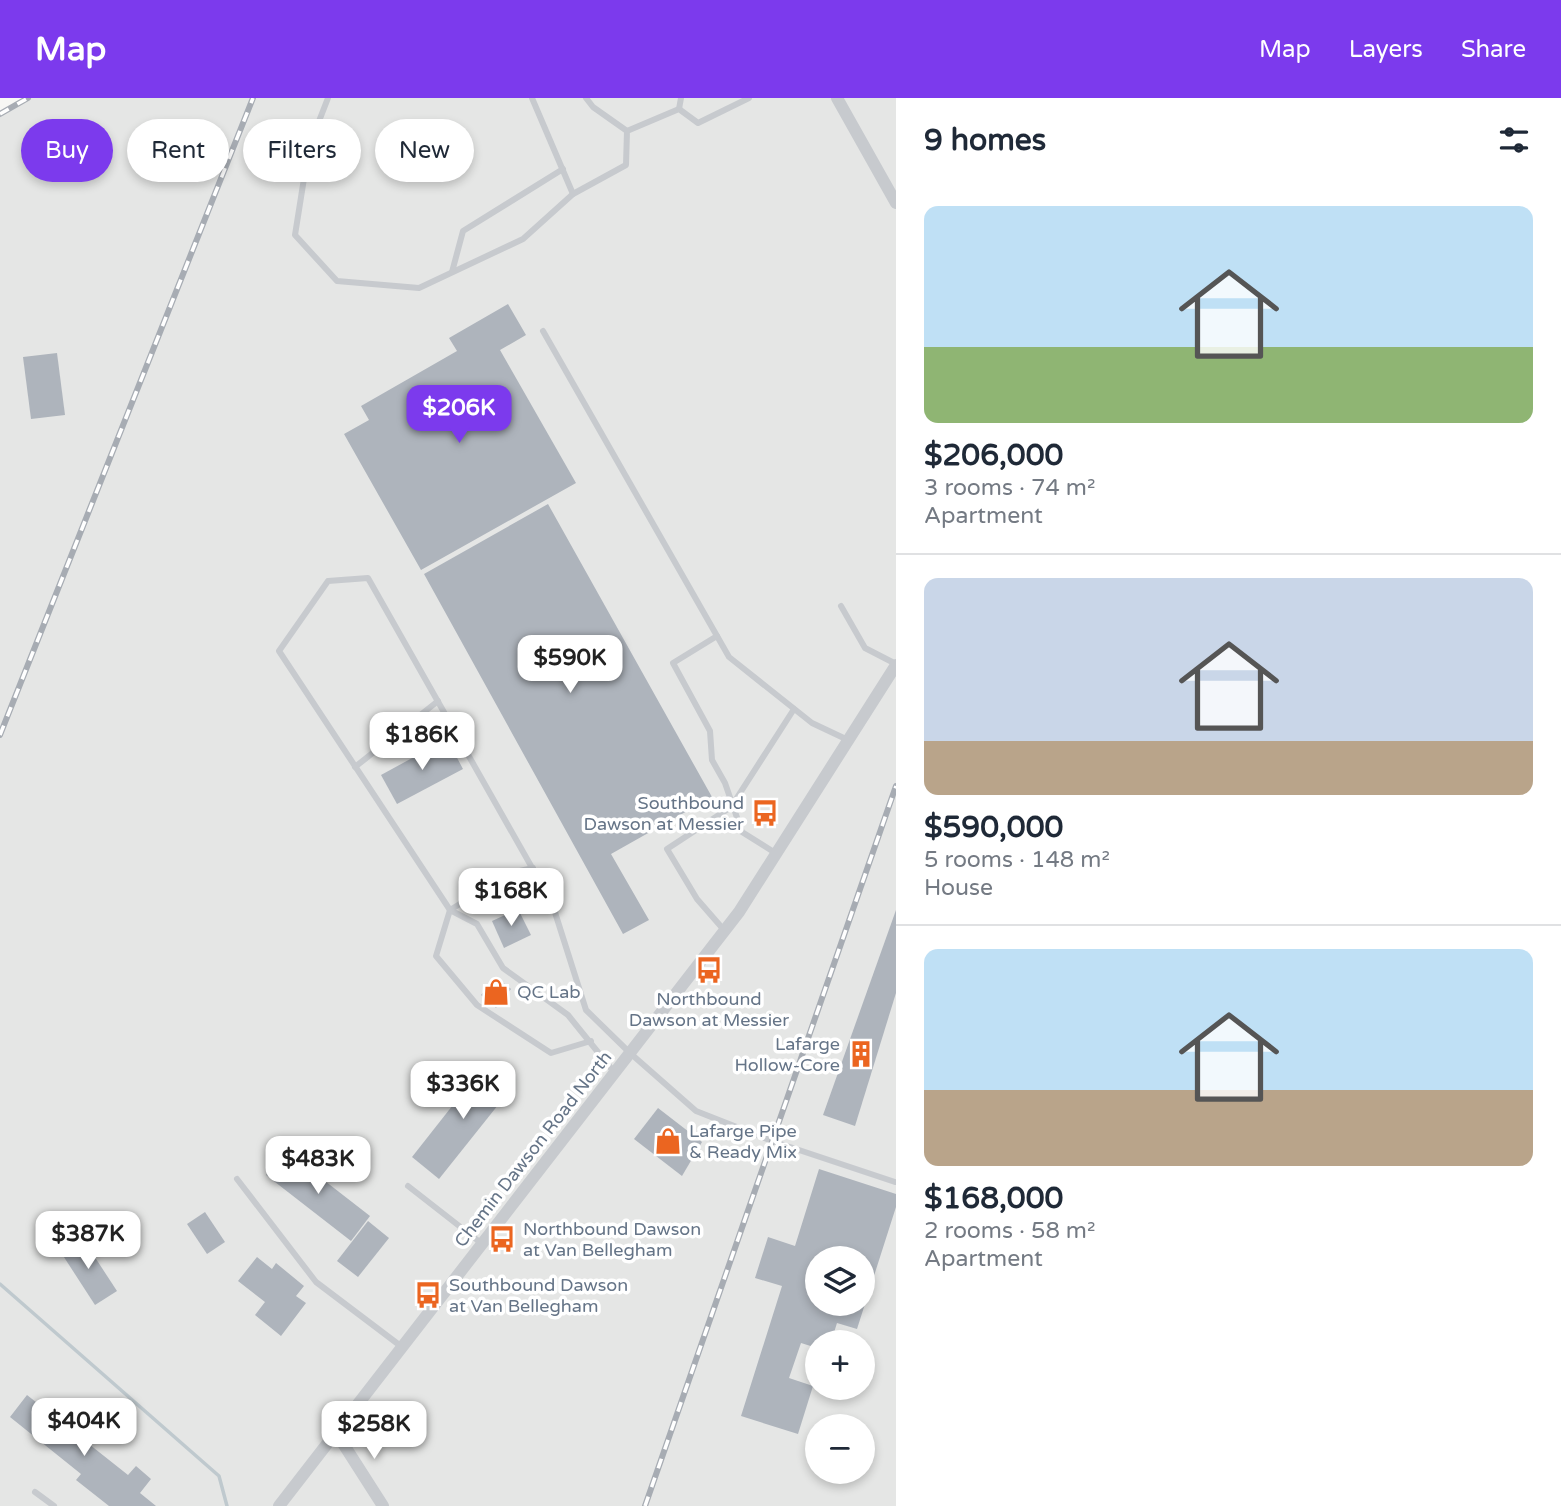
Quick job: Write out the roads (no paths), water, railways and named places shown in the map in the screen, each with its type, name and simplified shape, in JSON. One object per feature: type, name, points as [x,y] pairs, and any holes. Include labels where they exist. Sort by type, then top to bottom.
[{"type":"street","points":[[836,98],[896,203]]},
{"type":"street","name":"Chemin Dawson Road North","points":[[279,1506],[725,931],[777,854],[896,664]]},
{"type":"street","points":[[337,1434],[383,1506]]},
{"type":"lane","points":[[328,98],[310,147],[295,235],[337,281],[418,288],[523,239],[573,194],[626,165],[627,131]]},
{"type":"lane","points":[[532,98],[573,194]]},
{"type":"lane","points":[[586,98],[593,107],[627,131]]},
{"type":"lane","points":[[679,109],[681,98]]},
{"type":"lane","points":[[679,109],[698,123],[749,98]]},
{"type":"lane","points":[[627,131],[679,109]]},
{"type":"lane","points":[[452,272],[463,231],[563,169]]},
{"type":"lane","points":[[543,331],[729,657],[812,723],[848,740]]},
{"type":"lane","points":[[614,1072],[568,1015],[503,968],[477,924],[450,910],[279,651],[328,580],[368,578],[552,903],[586,1010],[696,1111],[772,1141],[895,1182]]},
{"type":"lane","points":[[841,606],[866,648],[896,664]]},
{"type":"lane","points":[[717,635],[673,663],[710,731],[712,760],[725,783],[731,807],[742,832],[777,854]]},
{"type":"lane","points":[[355,767],[439,701]]},
{"type":"lane","points":[[725,931],[697,899],[667,849],[731,807],[794,709]]},
{"type":"lane","points":[[533,868],[511,873],[450,910],[436,956],[477,1005],[551,1053],[591,1041]]},
{"type":"lane","points":[[237,1179],[316,1282],[402,1348]]},
{"type":"lane","points":[[408,1186],[481,1243]]},
{"type":"lane","points":[[35,1492],[54,1506]]},
{"type":"waterway","points":[[0,1284],[219,1476],[227,1506]]},
{"type":"railway","points":[[0,114],[28,98]]},
{"type":"railway","points":[[0,735],[253,98]]},
{"type":"railway","points":[[645,1506],[896,786]]},
{"type":"place","name":"Southbound Dawson at Messier","points":[[765,813]]},
{"type":"place","name":"Northbound Dawson at Messier","points":[[709,970]]},
{"type":"place","name":"QC Lab","points":[[496,992]]},
{"type":"place","name":"Lafarge Hollow-Core","points":[[861,1054]]},
{"type":"place","name":"Lafarge Pipe & Ready Mix","points":[[668,1141]]},
{"type":"place","name":"Northbound Dawson at Van Bellegham","points":[[502,1239]]},
{"type":"place","name":"Southbound Dawson at Van Bellegham","points":[[428,1295]]}]
